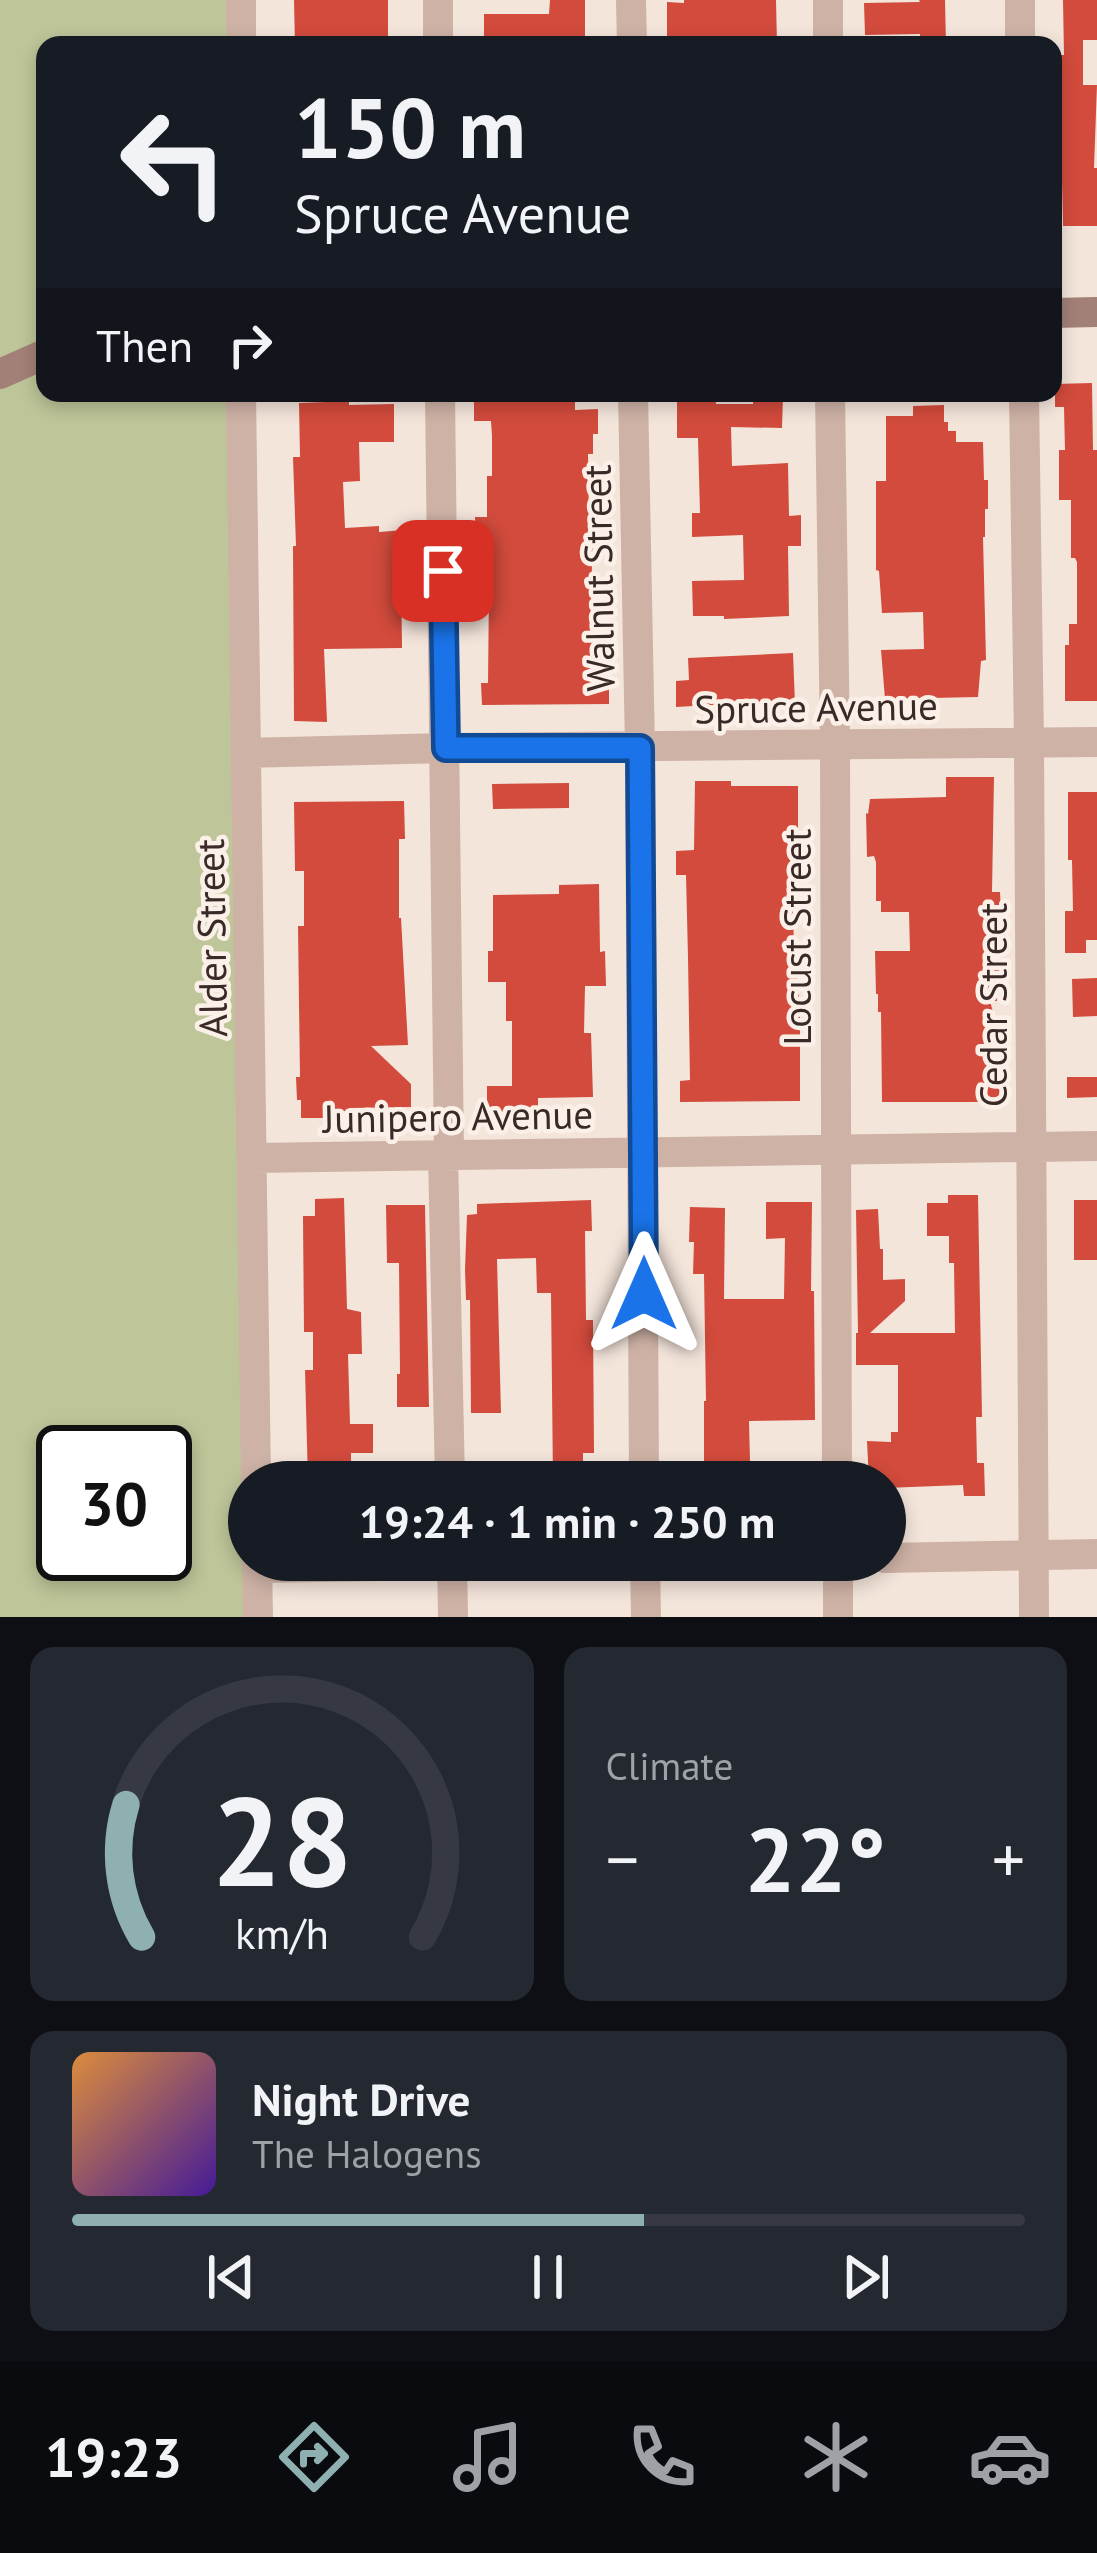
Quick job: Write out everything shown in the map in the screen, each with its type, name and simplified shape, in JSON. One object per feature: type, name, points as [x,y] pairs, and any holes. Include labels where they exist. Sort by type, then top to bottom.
[{"type":"main road","points":[[1062,313],[1097,313]]},
{"type":"main road","points":[[0,374],[36,358]]},
{"type":"street","points":[[241,36],[242,0]]},
{"type":"street","points":[[438,0],[438,36]]},
{"type":"street","points":[[631,0],[632,36]]},
{"type":"street","points":[[828,0],[828,36]]},
{"type":"street","points":[[1020,0],[1020,36]]},
{"type":"street","name":"Alder Street","points":[[241,402],[256,1461]]},
{"type":"street","points":[[440,402],[450,1461]]},
{"type":"street","name":"Walnut Street","points":[[633,402],[644,1461]]},
{"type":"street","name":"Locust Street","points":[[830,402],[837,1461]]},
{"type":"street","name":"Cedar Street","points":[[1024,402],[1034,1617]]},
{"type":"street","name":"Spruce Avenue","points":[[247,753],[1097,742]]},
{"type":"street","name":"Junipero Avenue","points":[[253,1158],[1097,1146]]},
{"type":"street","points":[[906,1558],[1097,1555]]},
{"type":"street","points":[[257,1581],[258,1617]]},
{"type":"street","points":[[452,1581],[452,1617]]},
{"type":"street","points":[[645,1581],[646,1617]]},
{"type":"street","points":[[838,1581],[838,1617]]},
{"type":"green space","points":[[0,0],[241,0],[241,36],[36,36],[36,402],[241,402],[248,1461],[228,1461],[228,1581],[252,1581],[258,1617],[0,1617]]},
{"type":"building","points":[[294,0],[388,0],[388,36],[295,36]]},
{"type":"building","points":[[550,0],[585,0],[585,36],[484,36],[484,14],[549,14]]},
{"type":"building","points":[[776,0],[777,36],[667,36],[667,2]]},
{"type":"building","points":[[945,0],[946,36],[865,35],[864,3]]},
{"type":"building","points":[[1063,0],[1097,0],[1097,40],[1083,40],[1083,85],[1097,85],[1097,226],[1063,226]]},
{"type":"building","points":[[1092,383],[1093,450],[1097,450],[1097,701],[1065,701],[1065,645],[1069,645],[1069,624],[1077,624],[1077,562],[1071,558],[1071,500],[1059,500],[1064,407],[1055,407],[1055,402],[1062,402],[1062,384]]},
{"type":"building","points":[[474,402],[575,402],[575,410],[598,409],[598,434],[593,434],[593,454],[588,454],[589,527],[593,528],[590,637],[597,637],[597,660],[609,660],[609,704],[482,705],[481,683],[488,683],[492,540],[476,541],[475,517],[487,517],[492,436],[491,421],[474,421]]},
{"type":"building","points":[[677,402],[783,402],[782,428],[731,427],[732,466],[788,463],[789,516],[801,515],[801,546],[788,546],[789,616],[693,616],[692,581],[744,580],[743,535],[692,537],[692,513],[700,513],[698,438],[677,438]]},
{"type":"building","points":[[299,403],[394,404],[394,442],[359,442],[360,481],[343,482],[345,528],[404,530],[402,648],[324,649],[327,722],[294,721],[293,457],[300,457]]},
{"type":"building","points":[[944,405],[944,422],[948,422],[948,431],[956,431],[956,442],[983,442],[984,480],[988,480],[983,537],[986,660],[981,661],[978,697],[885,699],[881,650],[924,649],[923,612],[882,613],[876,570],[876,481],[886,481],[886,416],[913,416],[913,406]]},
{"type":"building","points":[[793,653],[795,704],[676,707],[676,681],[689,680],[688,658]]},
{"type":"building","points":[[946,777],[994,777],[992,892],[1000,892],[1001,913],[992,913],[994,961],[1001,961],[1002,987],[997,987],[997,1001],[990,1001],[999,1034],[993,1061],[1001,1086],[997,1102],[882,1102],[875,951],[910,951],[909,912],[881,912],[881,901],[876,901],[876,862],[874,856],[867,857],[866,813],[870,799],[946,797]]},
{"type":"building","points":[[695,781],[798,786],[798,874],[793,874],[800,1101],[680,1102],[680,1081],[690,1080],[686,875],[676,875],[676,851],[694,850]]},
{"type":"building","points":[[569,783],[569,808],[493,809],[492,784]]},
{"type":"building","points":[[1068,792],[1097,792],[1097,940],[1086,940],[1086,953],[1065,953],[1065,911],[1073,911]]},
{"type":"building","points":[[404,801],[399,918],[408,1045],[371,1046],[411,1084],[411,1107],[349,1108],[324,1112],[324,1118],[301,1118],[296,1077],[300,1077],[298,926],[304,926],[304,871],[295,871],[294,802]]},
{"type":"building","points":[[599,884],[600,952],[605,951],[606,986],[585,986],[584,1033],[591,1033],[593,1097],[538,1098],[538,1116],[487,1115],[487,1086],[512,1086],[512,1021],[506,1021],[506,982],[488,982],[493,895],[559,894],[559,885]]},
{"type":"building","points":[[1097,978],[1097,1016],[1073,1017],[1072,979]]},
{"type":"building","points":[[1067,1077],[1097,1077],[1097,1097],[1067,1098]]},
{"type":"building","points":[[948,1195],[978,1195],[982,1417],[976,1417],[977,1463],[984,1463],[985,1496],[964,1496],[963,1485],[906,1487],[906,1461],[868,1461],[867,1441],[891,1442],[891,1432],[898,1432],[898,1365],[856,1365],[856,1210],[878,1209],[883,1280],[905,1279],[905,1301],[870,1333],[955,1333],[949,1236],[927,1236],[927,1203],[948,1203]]},
{"type":"building","points":[[344,1198],[347,1309],[361,1312],[362,1354],[348,1354],[350,1424],[373,1424],[373,1453],[351,1453],[351,1461],[307,1461],[305,1370],[313,1370],[313,1332],[304,1332],[303,1216],[315,1216],[315,1199]]},
{"type":"building","points":[[591,1200],[592,1231],[585,1231],[586,1320],[593,1320],[594,1453],[583,1453],[583,1461],[553,1461],[551,1293],[537,1293],[536,1258],[497,1259],[501,1413],[471,1413],[470,1300],[466,1300],[465,1270],[467,1215],[477,1214],[477,1204]]},
{"type":"building","points":[[1074,1200],[1097,1200],[1097,1260],[1074,1260]]},
{"type":"building","points":[[766,1202],[812,1202],[815,1420],[749,1421],[750,1461],[704,1461],[704,1274],[693,1274],[690,1207],[725,1208],[724,1299],[784,1299],[785,1238],[766,1239]]},
{"type":"building","points":[[386,1205],[425,1205],[429,1407],[397,1407],[399,1263],[387,1263]]},
{"type":"route","points":[[443,571],[446,748],[640,748],[644,1294]]}]
